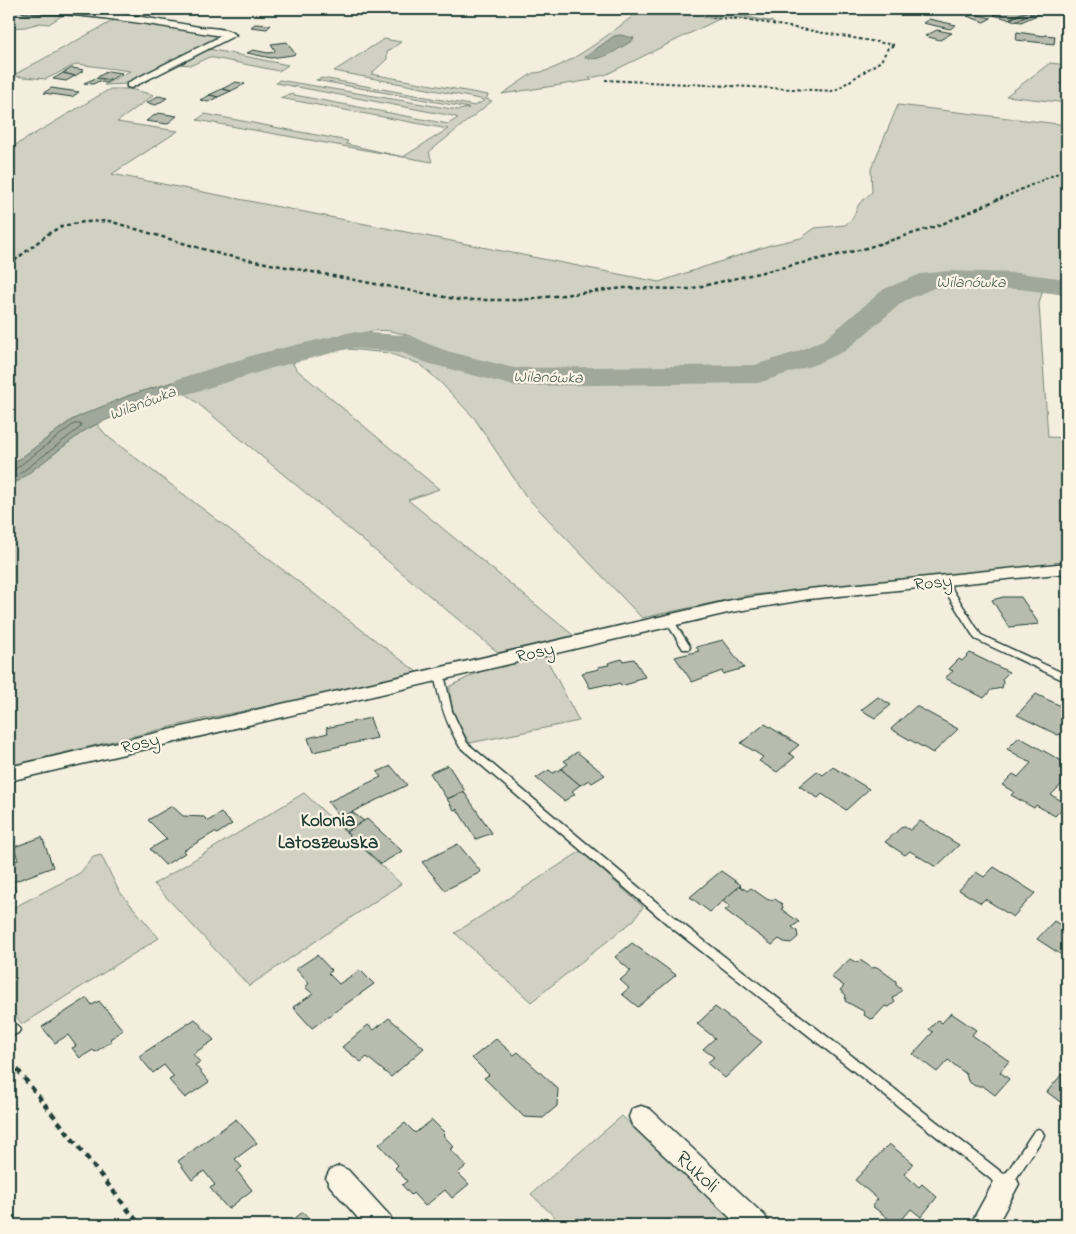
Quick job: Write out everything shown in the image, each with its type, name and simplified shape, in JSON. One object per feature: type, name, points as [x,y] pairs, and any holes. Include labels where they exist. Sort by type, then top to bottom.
[{"type":"street","points":[[24,9],[81,11],[126,16],[230,35],[132,85]]},
{"type":"street","name":"Rosy","points":[[9,774],[732,606],[808,594],[1067,568]]},
{"type":"street","name":"Rukoli","points":[[640,1117],[756,1225]]},
{"type":"street","points":[[339,1178],[381,1225]]},
{"type":"street","points":[[983,1225],[1006,1184]]},
{"type":"lane","points":[[943,581],[978,637],[1067,679]]},
{"type":"lane","points":[[669,620],[686,647]]},
{"type":"lane","points":[[439,674],[443,700],[448,715],[463,745],[676,925],[1006,1184],[1038,1136]]},
{"type":"path","points":[[605,80],[834,90],[881,61],[888,48],[895,45],[874,44],[742,19],[712,18]]},
{"type":"path","points":[[9,265],[48,234],[62,226],[110,221],[223,255],[460,300],[501,302],[605,289],[689,289],[863,249],[940,225],[1067,170]]},
{"type":"path","points":[[9,1065],[13,1064],[140,1225]]},
{"type":"shaded area","points":[[642,9],[709,9],[773,22],[733,17],[703,17],[721,18],[605,75],[589,78],[592,80],[502,94],[533,73],[559,66],[590,48]]},
{"type":"shaded area","points":[[18,10],[69,11],[49,24],[40,23],[25,27],[9,28],[9,15]]},
{"type":"shaded area","points":[[120,17],[226,35],[128,84],[104,85],[130,71],[77,64],[46,79],[12,76]]},
{"type":"shaded area","points":[[384,39],[401,42],[387,52],[387,59],[371,74],[488,95],[486,99],[492,101],[429,152],[432,162],[403,157],[448,129],[280,98],[289,94],[448,124],[458,118],[276,83],[279,80],[458,110],[469,108],[316,80],[322,78],[475,106],[485,100],[334,71]]},
{"type":"shaded area","points":[[209,49],[288,65],[279,71],[209,57],[192,65],[178,64]]},
{"type":"shaded area","points":[[1050,63],[1067,65],[1067,103],[1006,96]]},
{"type":"shaded area","points":[[110,89],[130,89],[154,95],[117,122],[178,131],[112,174],[659,282],[770,245],[801,238],[815,228],[845,225],[852,219],[859,204],[872,192],[871,169],[898,105],[1067,125],[1067,296],[1043,289],[1039,304],[1048,437],[1067,438],[1067,563],[982,571],[882,584],[749,595],[642,618],[525,495],[475,419],[442,384],[420,364],[388,353],[348,349],[375,344],[389,346],[416,353],[455,367],[429,345],[396,332],[373,331],[351,336],[305,354],[293,364],[296,369],[439,489],[408,500],[574,636],[501,655],[184,392],[234,376],[227,366],[130,395],[71,420],[9,467],[9,149]]},
{"type":"shaded area","points":[[205,114],[348,141],[346,144],[399,156],[197,120]]},
{"type":"shaded area","points":[[97,424],[107,436],[421,675],[204,719],[9,766],[9,488],[84,431]]},
{"type":"shaded area","points":[[544,654],[579,721],[470,743],[455,716],[451,702],[450,686],[490,667]]},
{"type":"shaded area","points":[[304,793],[401,884],[249,986],[154,884]]},
{"type":"shaded area","points":[[581,851],[643,907],[634,920],[531,1002],[455,933]]},
{"type":"shaded area","points":[[101,855],[119,891],[159,938],[22,1024],[9,1008],[9,910],[80,873],[93,857]]},
{"type":"shaded area","points":[[622,1116],[738,1225],[563,1225],[531,1194]]},
{"type":"water","points":[[620,35],[634,38],[632,41],[603,57],[591,59],[585,57],[614,36]]},
{"type":"water","points":[[227,366],[235,376],[139,406],[84,431],[9,488],[9,467],[72,420],[130,395]]},
{"type":"building","points":[[896,9],[909,9],[901,15],[891,13]]},
{"type":"building","points":[[1008,9],[1030,9],[1008,19],[994,15]]},
{"type":"building","points":[[1034,9],[1040,9],[1015,21],[1010,19]]},
{"type":"building","points":[[1042,10],[1046,11],[1021,22],[1016,21]]},
{"type":"building","points":[[975,14],[991,18],[984,22],[967,16]]},
{"type":"building","points":[[929,19],[956,25],[950,29],[923,23]]},
{"type":"building","points":[[255,24],[271,25],[267,29],[251,27]]},
{"type":"building","points":[[937,30],[952,33],[940,40],[925,36]]},
{"type":"building","points":[[1017,32],[1055,36],[1054,44],[1016,40]]},
{"type":"building","points":[[287,42],[295,54],[271,58],[247,53],[253,50],[268,53],[274,52],[275,50],[271,44]]},
{"type":"building","points":[[72,68],[84,70],[75,76],[63,73]]},
{"type":"building","points":[[108,71],[122,73],[110,80],[96,78]]},
{"type":"building","points":[[63,73],[75,76],[66,81],[53,79]]},
{"type":"building","points":[[96,78],[110,80],[106,83],[99,81],[93,84],[84,83]]},
{"type":"building","points":[[236,82],[245,84],[231,91],[222,89]]},
{"type":"building","points":[[51,88],[79,92],[72,97],[44,93]]},
{"type":"building","points":[[222,89],[231,91],[218,97],[209,95]]},
{"type":"building","points":[[210,95],[218,97],[208,102],[200,100]]},
{"type":"building","points":[[158,96],[167,98],[156,105],[147,103]]},
{"type":"building","points":[[158,113],[177,116],[167,124],[146,121]]},
{"type":"building","points":[[1003,597],[1021,597],[1039,624],[1009,627],[992,600]]},
{"type":"building","points":[[723,640],[744,668],[723,674],[722,671],[692,682],[675,657],[699,651],[696,647]]},
{"type":"building","points":[[970,653],[1009,672],[1002,679],[1002,688],[991,690],[984,698],[945,678],[953,671],[949,669],[959,659],[962,661]]},
{"type":"building","points":[[622,659],[623,661],[634,659],[645,677],[621,686],[620,683],[590,688],[582,673],[599,669],[598,667],[609,665],[608,663]]},
{"type":"building","points":[[1036,694],[1067,709],[1066,732],[1058,735],[1017,715]]},
{"type":"building","points":[[878,697],[891,705],[875,718],[861,710]]},
{"type":"building","points":[[916,706],[958,729],[933,753],[891,729]]},
{"type":"building","points":[[370,718],[377,738],[313,752],[308,738],[328,733],[326,728]]},
{"type":"building","points":[[765,724],[799,745],[789,753],[795,757],[777,772],[759,761],[763,757],[741,743]]},
{"type":"building","points":[[1019,737],[1067,764],[1067,781],[1051,795],[1067,804],[1055,816],[1036,805],[1034,808],[1011,795],[1014,792],[1002,785],[1013,774],[1018,777],[1031,763],[1007,749]]},
{"type":"building","points":[[577,752],[605,775],[592,783],[589,780],[580,785],[561,769],[568,764],[564,761]]},
{"type":"building","points":[[448,765],[465,791],[447,799],[430,773]]},
{"type":"building","points":[[391,766],[407,785],[340,818],[328,802],[381,777],[377,772]]},
{"type":"building","points":[[833,767],[869,789],[846,810],[822,794],[818,798],[799,786],[817,771],[823,775]]},
{"type":"building","points":[[561,769],[580,785],[572,791],[575,794],[564,801],[536,778],[549,770],[553,773]]},
{"type":"building","points":[[464,792],[492,833],[476,839],[457,809],[454,810],[447,799]]},
{"type":"building","points":[[172,806],[183,816],[204,817],[208,821],[221,813],[232,824],[217,834],[215,832],[183,851],[185,853],[165,865],[150,849],[167,839],[148,820]]},
{"type":"building","points":[[352,812],[364,821],[346,832],[333,820]]},
{"type":"building","points":[[367,819],[402,851],[381,864],[346,832]]},
{"type":"building","points":[[920,821],[959,845],[936,867],[910,851],[905,855],[885,842],[903,826],[910,830]]},
{"type":"building","points":[[42,837],[53,867],[13,882],[16,892],[9,895],[9,863],[18,860],[14,847]]},
{"type":"building","points":[[458,844],[481,872],[445,890],[422,862]]},
{"type":"building","points":[[994,867],[1035,893],[1013,917],[985,899],[981,903],[959,890],[976,872],[984,877]]},
{"type":"building","points":[[721,871],[741,885],[710,912],[690,897]]},
{"type":"building","points":[[740,886],[747,891],[751,888],[768,900],[775,899],[782,904],[783,908],[781,909],[799,922],[792,927],[797,931],[798,937],[791,943],[779,939],[772,945],[725,910],[730,906],[722,901]]},
{"type":"building","points":[[1067,920],[1067,951],[1064,949],[1060,954],[1037,939],[1054,921],[1062,926]]},
{"type":"building","points":[[632,943],[676,975],[638,1007],[622,994],[629,988],[620,980],[631,971],[615,957]]},
{"type":"building","points":[[317,955],[332,971],[328,973],[339,984],[360,970],[374,984],[312,1028],[293,1007],[313,994],[305,987],[309,984],[296,969]]},
{"type":"building","points":[[850,959],[857,963],[860,960],[872,968],[877,967],[896,981],[896,985],[902,990],[893,998],[895,1002],[889,1007],[885,1006],[874,1018],[870,1019],[864,1015],[865,1012],[845,1001],[846,995],[840,990],[844,986],[831,977]]},
{"type":"building","points":[[87,998],[92,1005],[99,1001],[123,1030],[110,1039],[112,1041],[95,1052],[93,1050],[80,1058],[72,1048],[76,1046],[68,1035],[55,1043],[42,1027]]},
{"type":"building","points":[[715,1007],[762,1042],[725,1078],[707,1063],[714,1057],[703,1049],[715,1038],[697,1024]]},
{"type":"building","points":[[951,1013],[976,1030],[972,1035],[1009,1061],[1000,1072],[1009,1079],[995,1095],[983,1086],[975,1086],[968,1081],[966,1074],[948,1060],[937,1072],[913,1054],[933,1032],[929,1029],[938,1020],[942,1023]]},
{"type":"building","points":[[389,1018],[424,1048],[391,1077],[367,1057],[361,1062],[342,1047],[368,1025],[374,1030]]},
{"type":"building","points":[[195,1019],[214,1040],[193,1054],[200,1062],[195,1065],[209,1082],[185,1098],[169,1080],[174,1077],[164,1065],[153,1073],[139,1056]]},
{"type":"building","points":[[496,1039],[514,1055],[518,1052],[558,1089],[557,1106],[543,1118],[524,1117],[484,1078],[489,1075],[472,1058]]},
{"type":"building","points":[[1067,1068],[1067,1107],[1047,1092]]},
{"type":"building","points":[[236,1119],[257,1143],[235,1159],[242,1167],[237,1171],[252,1190],[228,1209],[210,1188],[215,1185],[204,1171],[192,1180],[178,1161]]},
{"type":"building","points":[[432,1120],[445,1133],[443,1135],[454,1147],[450,1149],[466,1166],[458,1173],[469,1184],[452,1198],[445,1190],[425,1206],[413,1193],[411,1195],[402,1185],[407,1181],[395,1168],[398,1165],[379,1144],[405,1123],[415,1133]]},
{"type":"building","points":[[889,1144],[913,1163],[904,1174],[919,1187],[922,1184],[937,1197],[921,1217],[911,1209],[897,1225],[872,1206],[878,1199],[855,1180]]},
{"type":"building","points":[[303,1212],[315,1225],[286,1225]]},
{"type":"waterway","name":"Wilanówka","points":[[185,386],[267,360],[352,340],[405,344],[437,357],[514,377],[758,374],[806,358],[835,345],[894,295],[930,280],[1019,281],[1067,287]]},
{"type":"district","name":"Kolonia Latoszewska","points":[[328,830]]}]
